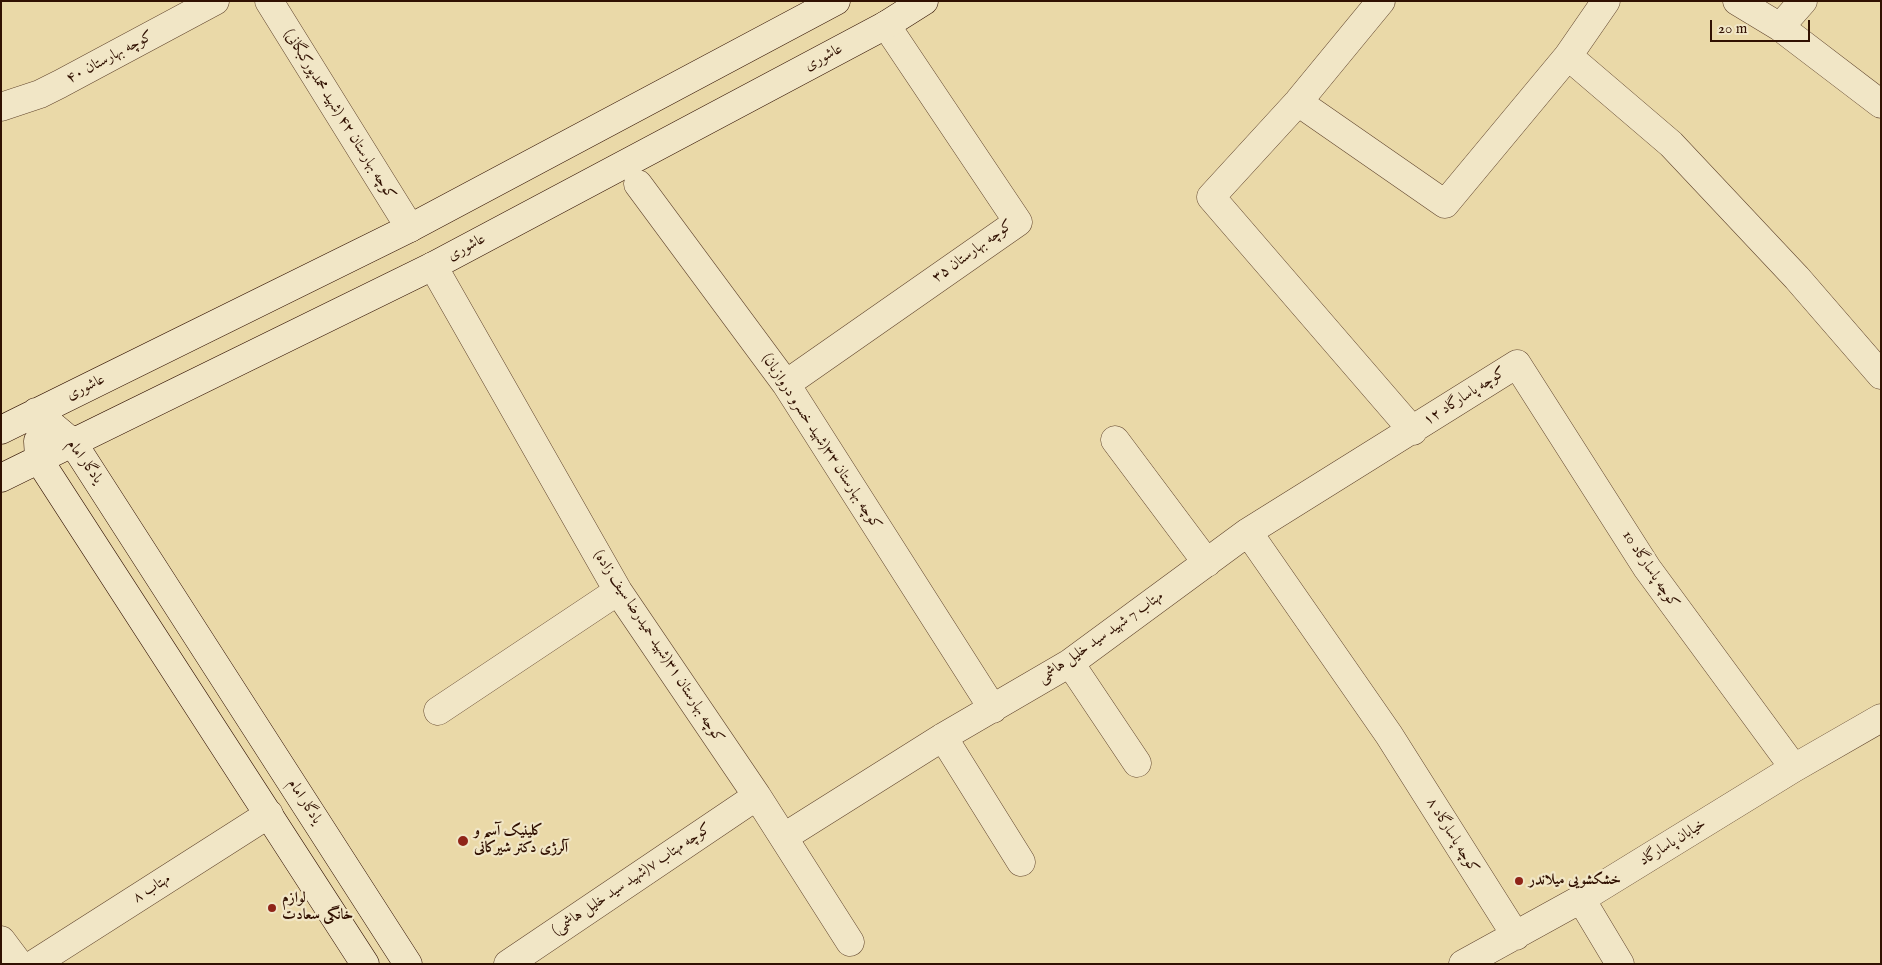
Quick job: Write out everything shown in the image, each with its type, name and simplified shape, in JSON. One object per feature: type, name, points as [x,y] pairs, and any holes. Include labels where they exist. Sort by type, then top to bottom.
[{"type":"street","name":"کوچه بهارستان ۴۰","points":[[1,107],[40,94],[215,1]]},
{"type":"street","name":"کوچه بهارستان ۴۲ (شهید محمدپورکبگانی)","points":[[269,1],[410,228]]},
{"type":"street","name":"عاشوری","points":[[1,430],[410,228],[836,1]]},
{"type":"street","name":"عاشوری","points":[[1,478],[433,266],[886,25],[924,1]]},
{"type":"street","points":[[1381,1],[1298,102],[1211,196],[1413,431]]},
{"type":"street","points":[[1298,102],[1445,204],[1568,56],[1606,1]]},
{"type":"street","points":[[1737,1],[1780,27],[1881,104]]},
{"type":"street","points":[[1780,27],[1804,1]]},
{"type":"street","name":"کوچه بهارستان ۳۵","points":[[786,384],[1018,222],[886,25]]},
{"type":"street","points":[[1568,56],[1671,144],[1797,278],[1881,375]]},
{"type":"street","name":"کوچه بهارستان ۳۳(شهید خسرو دروازبان)","points":[[638,184],[786,384],[993,709]]},
{"type":"street","name":"کوچه بهارستان ۳۱(شهید حمیدرضا سیف زاده)","points":[[433,266],[618,591],[757,796],[850,942]]},
{"type":"street","name":"کوچه پاسارگاد ۱۲","points":[[1413,431],[1517,364]]},
{"type":"street","name":"کوچه پاسارگاد 10","points":[[1517,364],[1647,568],[1794,768]]},
{"type":"street","points":[[36,412],[39,460],[365,964]]},
{"type":"street","name":"یادگار امام","points":[[36,412],[73,443],[408,964]]},
{"type":"street","name":"مهتاب 7 شهید سید خلیل هاشمی","points":[[784,837],[943,737],[1070,663],[1248,532],[1413,431]]},
{"type":"street","points":[[1115,440],[1207,564]]},
{"type":"street","points":[[81,524],[87,511],[99,504],[113,504]]},
{"type":"street","name":"کوچه پاسارگاد ۸","points":[[1248,532],[1389,735],[1516,936]]},
{"type":"street","points":[[438,711],[618,591]]},
{"type":"street","points":[[1070,663],[1137,763]]},
{"type":"street","name":"خیابان پاسارگاد","points":[[1463,964],[1581,899],[1794,768],[1881,718]]},
{"type":"street","points":[[943,737],[1021,862]]},
{"type":"street","name":"کوچه مهتاب ۷(شهید سید خلیل هاشمی)","points":[[508,964],[757,796]]},
{"type":"street","name":"مهتاب ۸","points":[[34,964],[269,814]]},
{"type":"street","points":[[1581,899],[1620,964]]},
{"type":"street","points":[[1,940],[20,964]]},
{"type":"place","name":"کلینیک آسم و آلرژی دکتر شیرکانی","points":[[463,841]]},
{"type":"place","name":"خشکشویی میلاندر","points":[[1519,881]]},
{"type":"place","name":"لوازم خانگی سعادت","points":[[272,908]]}]
